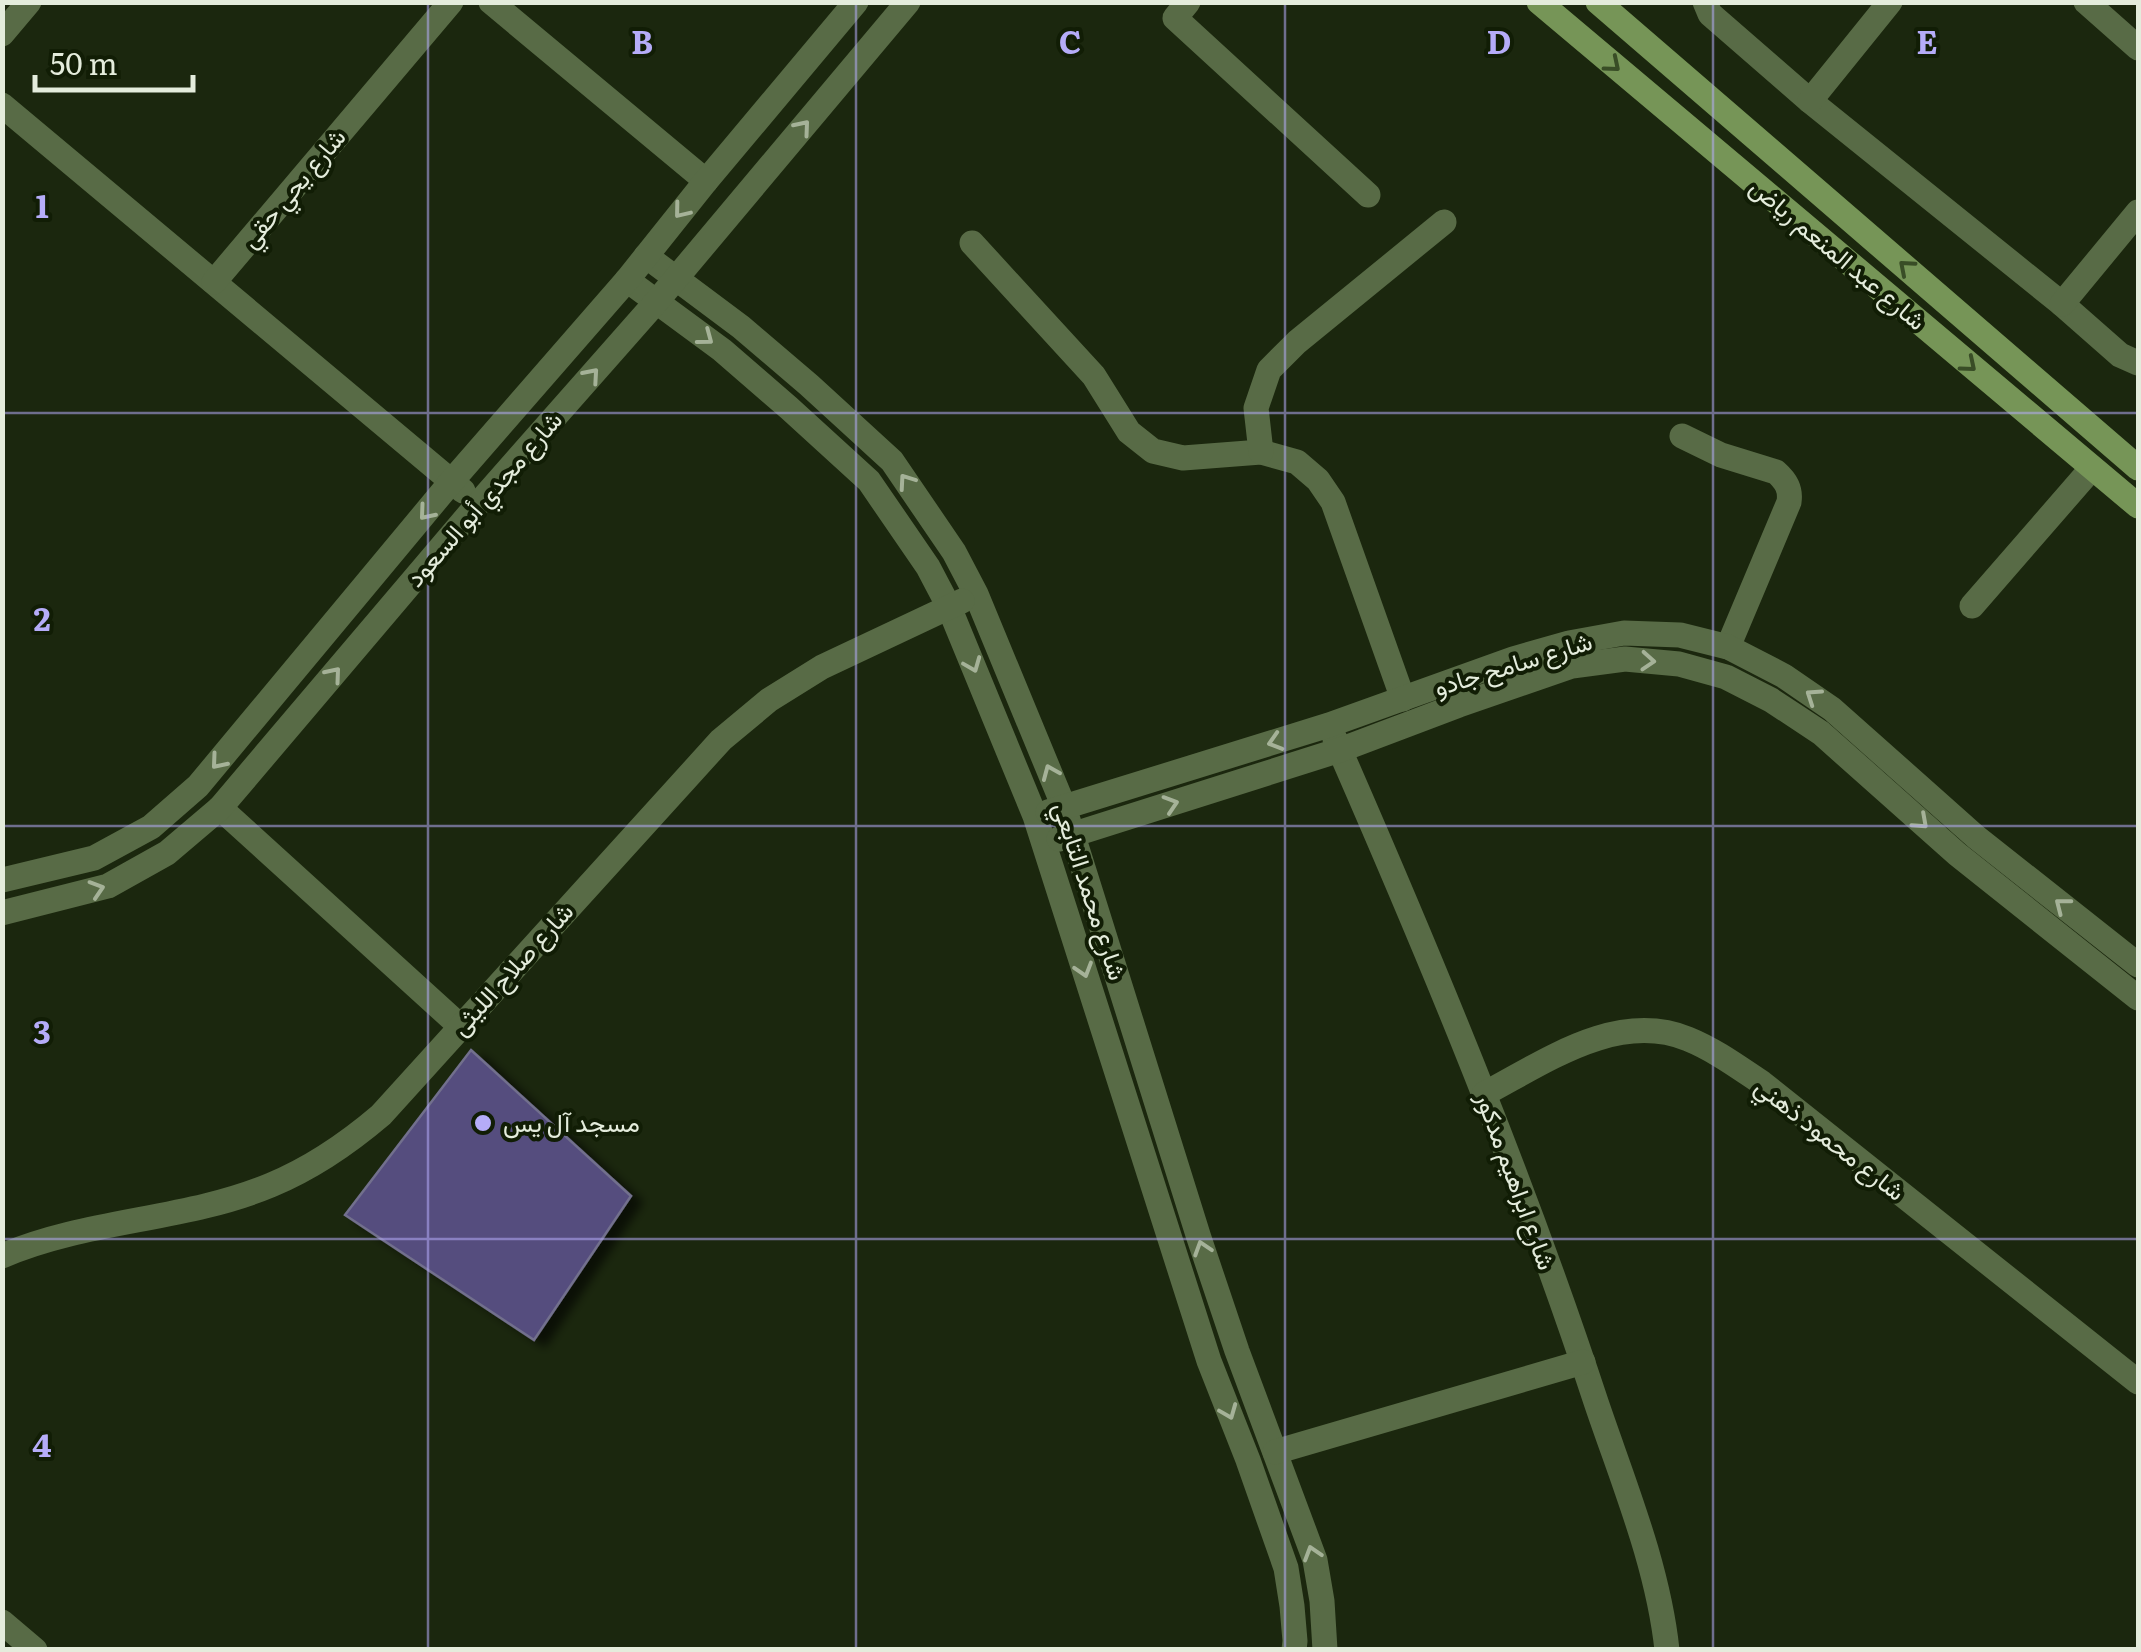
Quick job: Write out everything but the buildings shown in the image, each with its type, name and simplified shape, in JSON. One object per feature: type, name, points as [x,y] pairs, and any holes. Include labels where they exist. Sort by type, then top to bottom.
[{"type":"street","points":[[2,34],[30,2]]},
{"type":"street","name":"شارع يحي حقي","points":[[214,282],[451,2]]},
{"type":"street","points":[[490,2],[706,181]]},
{"type":"street","name":"شارع مجدي أبو السعود","points":[[6,871],[94,858],[151,827],[198,786],[627,280],[856,2]]},
{"type":"street","name":"شارع مجدي أبو السعود","points":[[2,913],[108,886],[167,853],[220,808],[478,504],[658,301],[908,2]]},
{"type":"street","points":[[1188,2],[1175,18],[1368,195]]},
{"type":"street","name":"شارع عبد المنعم رياض","points":[[1539,2],[2138,506]]},
{"type":"street","name":"شارع عبد المنعم رياض","points":[[1598,2],[2138,468]]},
{"type":"street","points":[[1705,2],[1710,14],[1810,100],[2120,355],[2138,364]]},
{"type":"street","points":[[1810,100],[1890,2]]},
{"type":"street","points":[[2086,2],[2138,48]]},
{"type":"street","points":[[2,106],[478,504]]},
{"type":"street","points":[[2062,304],[2138,212]]},
{"type":"street","points":[[1261,452],[1256,408],[1269,370],[1444,222]]},
{"type":"street","points":[[972,243],[1094,376],[1129,432],[1153,451],[1183,458],[1261,452],[1297,462],[1318,480],[1333,502],[1403,699]]},
{"type":"street","name":"شارع محمد التابعي","points":[[646,256],[741,327],[892,462],[954,552],[976,594],[1064,807],[1237,1351],[1315,1560],[1325,1650]]},
{"type":"street","name":"شارع محمد التابعي","points":[[627,280],[722,350],[869,481],[928,567],[949,607],[1035,816],[1208,1361],[1286,1568],[1294,1650]]},
{"type":"street","points":[[1682,436],[1721,455],[1776,472],[1790,493],[1728,647]]},
{"type":"street","points":[[1972,606],[2092,468]]},
{"type":"street","name":"شارع صلاح الليثى","points":[[2,1256],[52,1238],[226,1200],[269,1186],[309,1168],[346,1144],[380,1115],[721,740],[768,700],[822,667],[976,594]]},
{"type":"street","name":"شارع سامح جادو","points":[[1035,816],[1329,725],[1512,659],[1569,643],[1624,632],[1680,635],[1728,647],[1784,676],[1832,709],[1976,837],[2138,965]]},
{"type":"street","name":"شارع سامح جادو","points":[[1044,843],[1340,750],[1572,666],[1625,660],[1679,664],[1726,678],[1771,700],[1821,733],[1957,854],[2138,997]]},
{"type":"street","name":"شارع ابراهيم مدكور","points":[[1329,725],[1484,1094],[1583,1362],[1643,1542],[1664,1618],[1667,1650]]},
{"type":"street","points":[[220,808],[460,1026]]},
{"type":"street","name":"شارع محمود ذهني","points":[[1484,1094],[1573,1047],[1609,1034],[1647,1030],[1684,1037],[1719,1054],[1762,1084],[2138,1382]]},
{"type":"street","points":[[1208,1361],[1237,1351]]},
{"type":"street","points":[[1275,1452],[1583,1362]]},
{"type":"street","points":[[2,1622],[35,1650]]},
{"type":"place","name":"مسجد آل يس","points":[[483,1123]]}]
